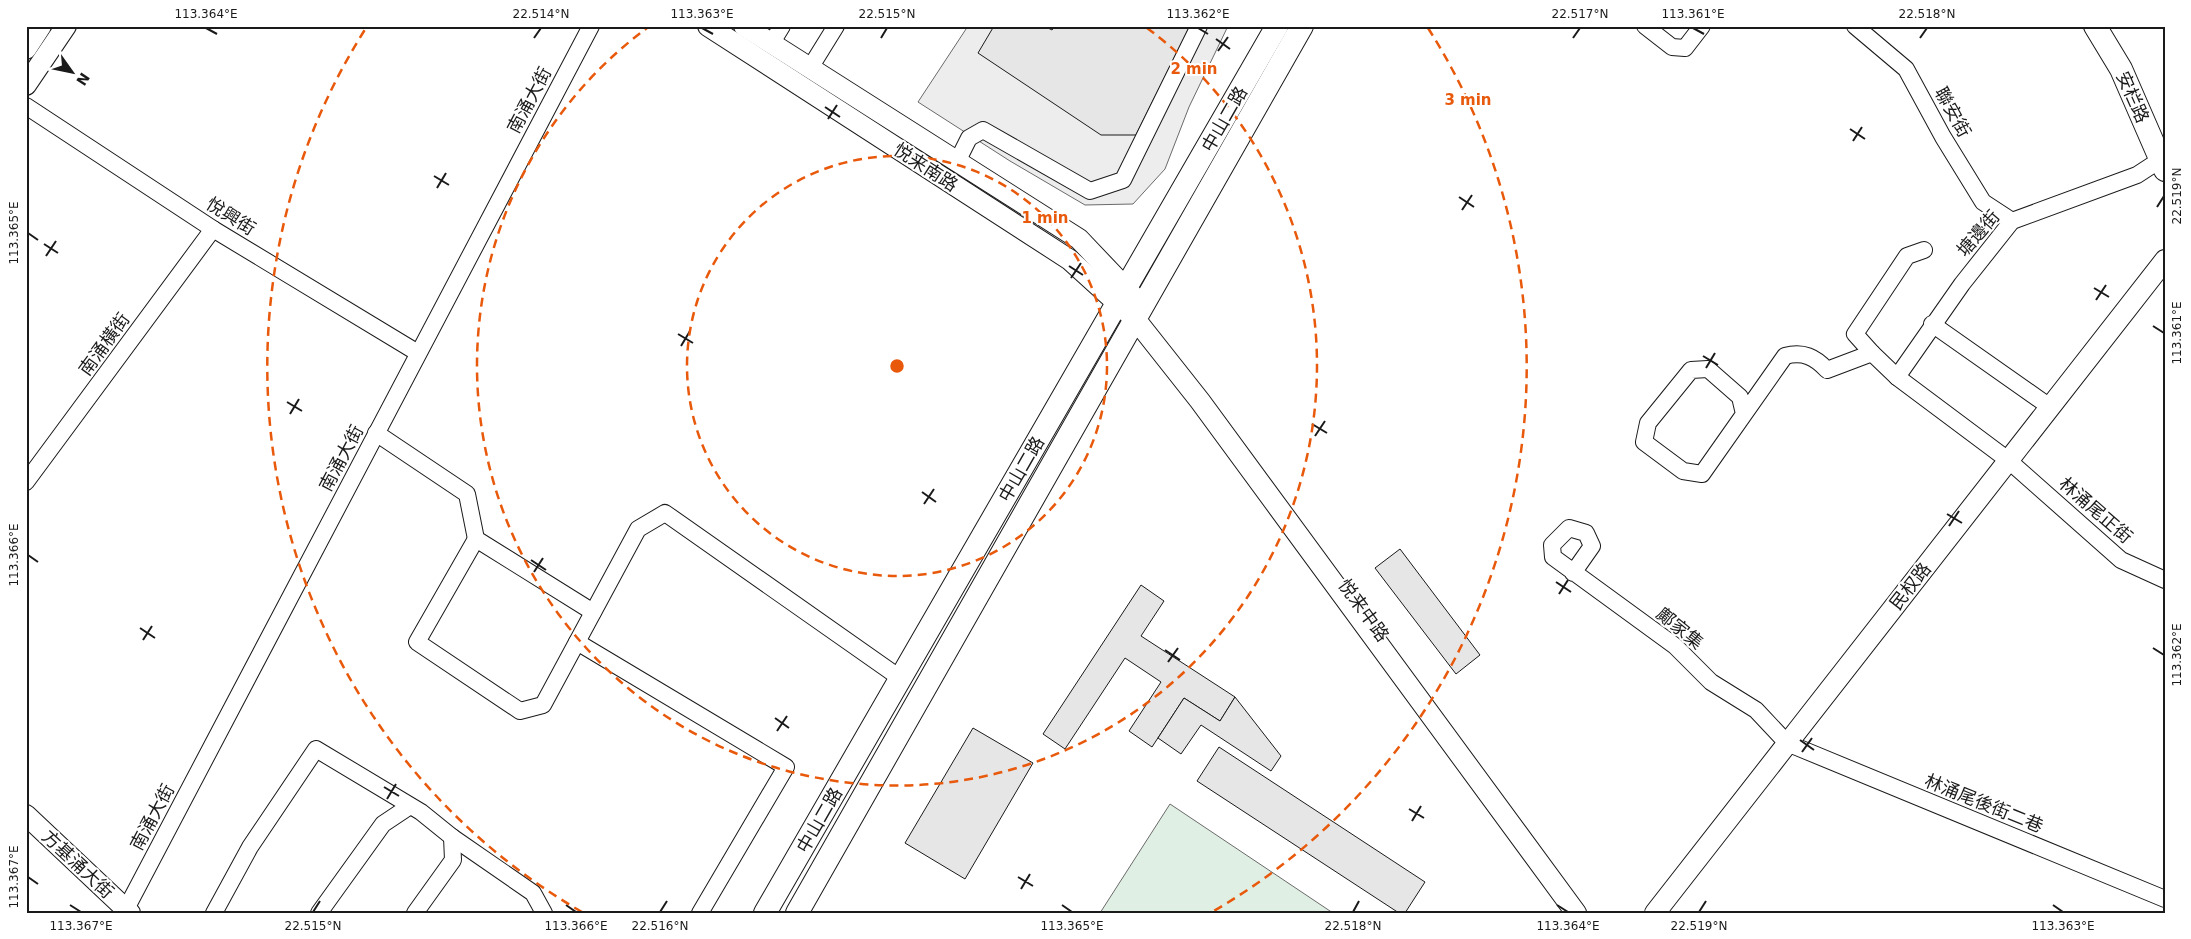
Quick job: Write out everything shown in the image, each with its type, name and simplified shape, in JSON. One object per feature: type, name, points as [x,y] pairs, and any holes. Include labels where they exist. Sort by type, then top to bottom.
[{"type":"main road","name":"中山二路","points":[[765,913],[1277,26]]},
{"type":"main road","name":"中山二路","points":[[797,913],[1140,314],[1302,26]]},
{"type":"main road","name":"安栏路","points":[[2095,26],[2121,69],[2163,160]]},
{"type":"main road","name":"安栏路","points":[[2112,26],[2131,60],[2163,160]]},
{"type":"street","points":[[26,48],[41,26]]},
{"type":"street","points":[[26,85],[66,26]]},
{"type":"street","name":"南涌大街","points":[[128,911],[376,433],[591,26]]},
{"type":"street","name":"悦来南路","points":[[708,26],[1122,295]]},
{"type":"street","name":"悦来南路","points":[[744,26],[1079,239],[1122,295],[1140,314]]},
{"type":"street","points":[[771,44],[782,26]]},
{"type":"street","points":[[810,68],[836,26]]},
{"type":"street","points":[[957,162],[969,138],[983,130],[1090,191],[1124,180],[1199,26]]},
{"type":"street","points":[[1645,26],[1672,47],[1685,48],[1702,26]]},
{"type":"street","name":"聯安街","points":[[1855,26],[1906,69],[1943,137],[1983,202],[2012,221]]},
{"type":"street","name":"悅興街","points":[[26,106],[214,229],[418,353]]},
{"type":"street","name":"塘邊街","points":[[1897,376],[1932,324],[2012,221],[2137,175],[2163,160]]},
{"type":"street","name":"南涌橫街","points":[[26,482],[214,229]]},
{"type":"street","name":"林涌尾正街","points":[[1924,250],[1907,256],[1855,334],[1897,376],[2008,460],[2121,560],[2165,580]]},
{"type":"street","name":"民权路","points":[[1655,913],[2165,260]]},
{"type":"street","name":"悦来中路","points":[[1140,314],[1200,401],[1576,913]]},
{"type":"street","name":"悦来中路","points":[[1140,314],[1585,913]]},
{"type":"street","points":[[1932,324],[2050,407]]},
{"type":"street","points":[[1744,414],[1740,397],[1708,369],[1691,370],[1648,422],[1644,442],[1683,472],[1702,474],[1785,356],[1796,352],[1817,359],[1827,370],[1872,353]]},
{"type":"street","points":[[376,433],[467,494],[476,539],[417,642],[520,712],[543,705],[638,529],[665,512],[900,678]]},
{"type":"street","name":"鄺家集","points":[[1572,574],[1592,546],[1586,533],[1569,528],[1552,544],[1553,557],[1572,574],[1675,646],[1710,682],[1756,710],[1787,743]]},
{"type":"street","points":[[476,539],[593,612]]},
{"type":"street","points":[[577,642],[786,767],[700,913]]},
{"type":"street","name":"林涌尾後街二巷","points":[[1787,743],[2165,899]]},
{"type":"street","points":[[214,913],[250,847],[316,749],[410,806],[533,892],[544,913]]},
{"type":"street","points":[[319,913],[383,824],[410,806]]},
{"type":"street","name":"方基涌大街","points":[[27,817],[128,911]]},
{"type":"street","points":[[415,913],[453,860],[452,837]]},
{"type":"green space","points":[[1170,804],[1333,913],[1100,913]]},
{"type":"shaded area","points":[[968,26],[1228,26],[1189,107],[1165,169],[1133,204],[1085,205],[1010,161],[918,102]]},
{"type":"building","points":[[994,26],[1044,26],[1052,30],[1055,26],[1190,26],[1136,135],[1101,135],[978,53]]},
{"type":"building","points":[[1400,549],[1480,655],[1456,674],[1375,568]]},
{"type":"building","points":[[1141,585],[1164,601],[1141,636],[1235,697],[1220,721],[1184,698],[1152,747],[1129,731],[1161,682],[1125,658],[1065,749],[1043,734]]},
{"type":"building","points":[[1235,697],[1281,756],[1271,771],[1201,725],[1181,754],[1158,738],[1184,698],[1220,721]]},
{"type":"building","points":[[973,728],[1033,763],[965,879],[905,843]]},
{"type":"building","points":[[1219,747],[1425,882],[1405,913],[1399,913],[1197,781]]}]
